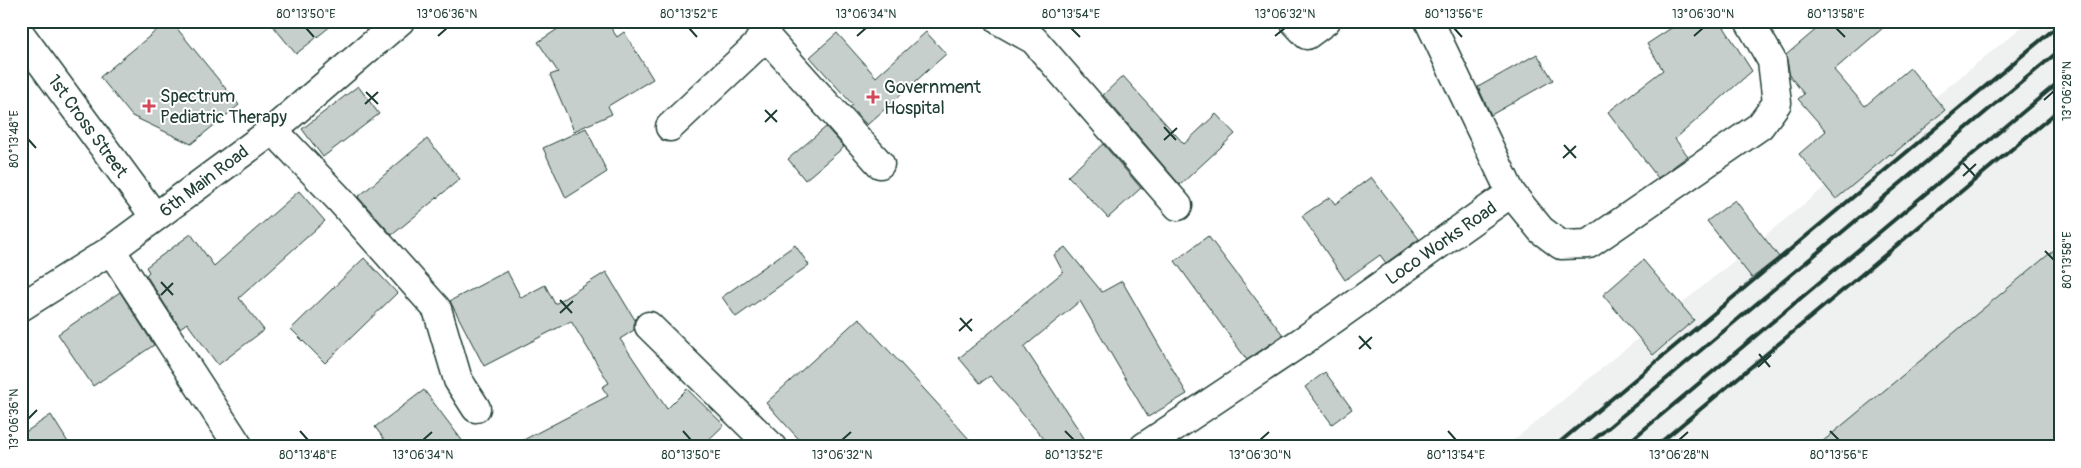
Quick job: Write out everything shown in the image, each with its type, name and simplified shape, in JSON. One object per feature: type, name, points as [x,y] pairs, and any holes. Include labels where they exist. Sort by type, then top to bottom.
[{"type":"street","name":"6th Main Road","points":[[21,307],[112,250],[273,130],[400,21]]},
{"type":"street","points":[[1000,21],[1034,40],[1178,206]]},
{"type":"street","points":[[1294,21],[1307,35],[1326,21]]},
{"type":"street","points":[[1429,21],[1510,193]]},
{"type":"street","name":"Loco Works Road","points":[[1144,447],[1307,338],[1510,193],[1541,230],[1561,245],[1590,244],[1760,126],[1777,103],[1772,61],[1749,21]]},
{"type":"street","points":[[670,127],[756,46],[767,27],[880,164]]},
{"type":"street","name":"1st Cross Street","points":[[21,35],[156,217]]},
{"type":"street","points":[[273,130],[339,199],[437,308],[458,380],[476,408]]},
{"type":"street","points":[[112,250],[239,447]]},
{"type":"street","points":[[649,326],[772,447]]},
{"type":"shaded area","points":[[2029,21],[2060,21],[2060,447],[1505,447]]},
{"type":"building","points":[[168,21],[171,21],[239,105],[191,144],[132,116],[100,77]]},
{"type":"building","points":[[269,21],[337,21],[296,54]]},
{"type":"building","points":[[570,21],[606,21],[617,37],[624,32],[653,79],[608,106],[612,114],[574,131],[550,75],[558,72],[538,42]]},
{"type":"building","points":[[1682,21],[1720,21],[1752,71],[1675,139],[1688,156],[1658,178],[1608,112],[1663,70],[1647,44]]},
{"type":"building","points":[[1826,21],[1891,21],[1834,70],[1865,106],[1910,68],[1945,110],[1836,199],[1799,154],[1826,131],[1798,99],[1804,94],[1790,76],[1786,55]]},
{"type":"building","points":[[926,32],[946,54],[867,125],[850,107],[853,105],[810,57],[837,33],[876,77]]},
{"type":"building","points":[[1537,54],[1553,80],[1491,115],[1478,87]]},
{"type":"building","points":[[1123,76],[1184,144],[1216,114],[1235,134],[1180,185],[1103,95]]},
{"type":"building","points":[[358,86],[379,114],[323,157],[302,129]]},
{"type":"building","points":[[826,127],[844,147],[805,180],[788,159]]},
{"type":"building","points":[[586,128],[607,172],[566,198],[543,148]]},
{"type":"building","points":[[427,139],[460,179],[392,235],[358,197]]},
{"type":"building","points":[[1103,144],[1141,188],[1108,218],[1068,176]]},
{"type":"building","points":[[1371,177],[1419,239],[1386,263],[1380,255],[1345,280],[1302,216],[1330,197],[1335,204]]},
{"type":"building","points":[[299,191],[325,221],[239,298],[264,330],[218,365],[187,323],[180,328],[146,275],[149,272],[146,267],[191,234],[214,266]]},
{"type":"building","points":[[1735,200],[1779,257],[1752,278],[1707,221]]},
{"type":"building","points":[[1208,236],[1283,335],[1247,360],[1175,261]]},
{"type":"building","points":[[795,245],[809,265],[736,317],[722,297]]},
{"type":"building","points":[[2060,245],[2060,447],[1816,447]]},
{"type":"building","points":[[1065,247],[1102,292],[1122,281],[1187,394],[1148,417],[1080,301],[1024,347],[1090,447],[1051,447],[990,376],[980,383],[959,358],[1063,272],[1054,255]]},
{"type":"building","points":[[364,258],[397,293],[325,363],[291,329]]},
{"type":"building","points":[[1643,260],[1694,320],[1653,355],[1603,295]]},
{"type":"building","points":[[507,271],[521,298],[545,285],[555,304],[606,272],[635,320],[634,330],[620,339],[667,409],[687,389],[724,425],[701,447],[510,447],[608,396],[602,387],[609,383],[571,321],[484,366],[450,301]]},
{"type":"building","points":[[120,292],[154,345],[93,386],[58,334]]},
{"type":"building","points":[[859,318],[976,447],[806,447],[766,403]]},
{"type":"building","points":[[1325,372],[1352,409],[1332,424],[1305,387]]},
{"type":"building","points":[[424,390],[467,447],[390,447],[375,427]]},
{"type":"building","points":[[51,415],[71,447],[21,447],[21,435]]},
{"type":"railway","points":[[1554,447],[2060,24]]},
{"type":"railway","points":[[1585,447],[2060,50]]},
{"type":"railway","points":[[1623,447],[2060,81]]},
{"type":"railway","points":[[1655,447],[2060,109]]},
{"type":"place","name":"Government Hospital","points":[[873,97]]},
{"type":"place","name":"Spectrum Pediatric Therapy","points":[[149,106]]}]
